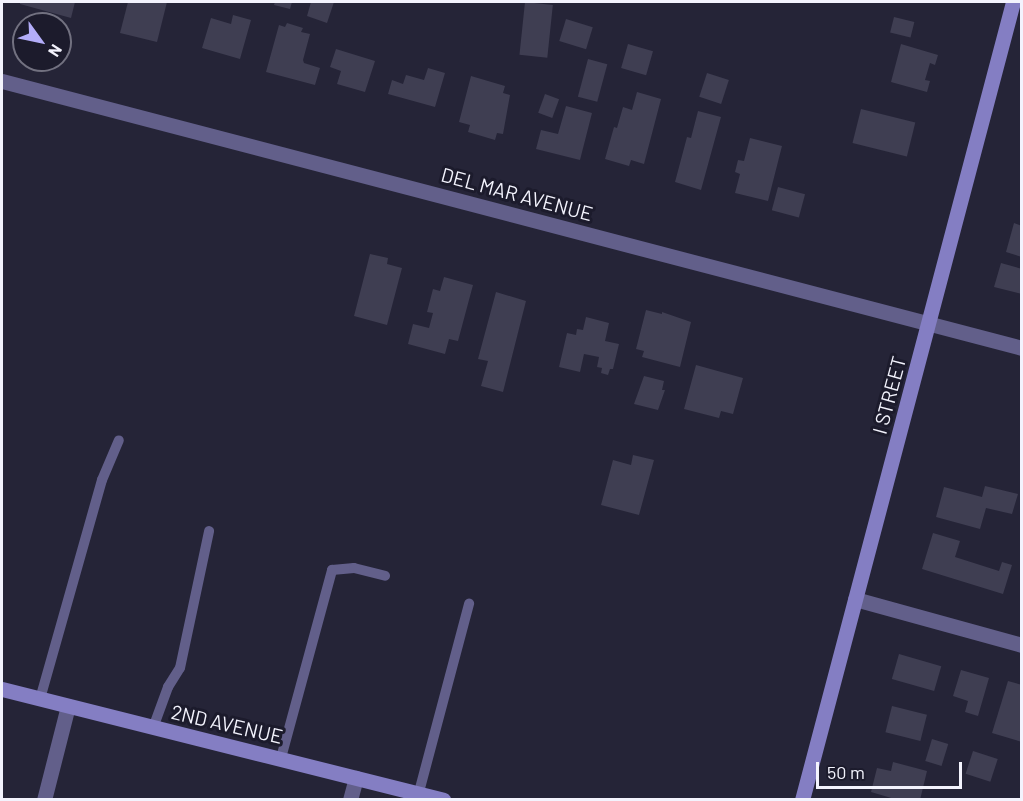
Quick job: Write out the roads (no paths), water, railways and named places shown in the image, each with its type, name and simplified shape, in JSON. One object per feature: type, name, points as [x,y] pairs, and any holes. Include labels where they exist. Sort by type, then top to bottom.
[{"type":"street","name":"I STREET","points":[[802,800],[930,323],[1013,2]]},
{"type":"street","name":"DEL MAR AVENUE","points":[[2,81],[1022,348]]},
{"type":"street","points":[[855,599],[1022,645]]},
{"type":"street","name":"2ND AVENUE","points":[[2,689],[443,800]]},
{"type":"street","points":[[44,800],[68,706]]},
{"type":"street","points":[[350,800],[356,778]]},
{"type":"lane","points":[[40,699],[102,480],[119,440]]},
{"type":"lane","points":[[153,728],[168,687],[180,668],[209,531]]},
{"type":"lane","points":[[281,758],[332,570],[354,568],[385,576]]},
{"type":"lane","points":[[418,792],[469,604]]}]
